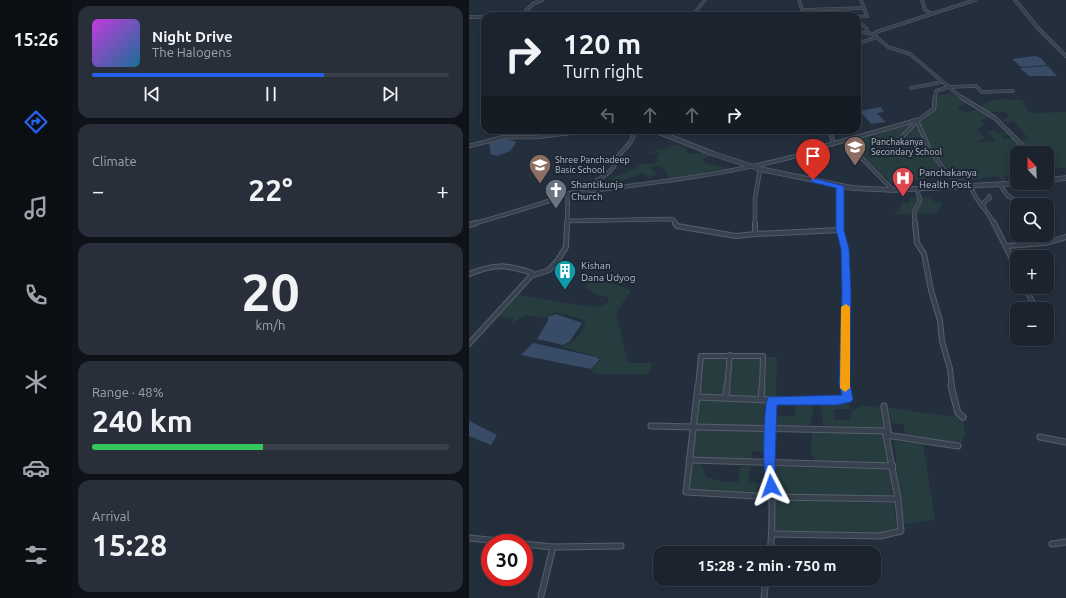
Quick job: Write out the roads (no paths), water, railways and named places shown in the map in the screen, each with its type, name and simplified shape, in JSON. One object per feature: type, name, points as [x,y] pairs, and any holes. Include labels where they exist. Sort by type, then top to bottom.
[{"type":"street","points":[[526,12],[529,7],[542,0]]},
{"type":"street","points":[[697,12],[700,4],[705,0]]},
{"type":"street","points":[[799,0],[802,10],[864,8]]},
{"type":"street","points":[[861,0],[867,16],[861,17]]},
{"type":"street","points":[[922,0],[925,10],[929,13]]},
{"type":"street","points":[[875,34],[876,32],[929,13],[975,0]]},
{"type":"street","points":[[1015,0],[1038,28],[1066,56]]},
{"type":"street","points":[[469,17],[481,17]]},
{"type":"street","points":[[861,22],[867,29],[866,32]]},
{"type":"street","points":[[861,32],[875,34],[888,47],[910,54],[948,87],[973,106],[1003,124],[1023,146]]},
{"type":"street","points":[[861,43],[877,37]]},
{"type":"street","points":[[911,88],[942,82]]},
{"type":"street","points":[[883,144],[898,141],[917,121],[934,109],[936,91],[961,84],[966,87],[975,86],[982,92],[1013,91]]},
{"type":"street","points":[[469,225],[568,194],[672,180],[752,166],[794,157],[816,148],[917,121]]},
{"type":"street","points":[[917,121],[930,150],[947,173],[963,175]]},
{"type":"street","points":[[469,146],[504,137],[537,137],[561,134]]},
{"type":"street","points":[[568,194],[599,178],[613,168],[617,157],[633,140],[634,134]]},
{"type":"street","points":[[664,134],[760,169],[840,186],[893,190],[1010,184]]},
{"type":"street","points":[[830,134],[833,141],[832,144]]},
{"type":"street","points":[[845,141],[890,185],[893,190]]},
{"type":"street","points":[[755,234],[755,200],[760,169]]},
{"type":"street","points":[[1054,179],[1066,178]]},
{"type":"street","points":[[1000,185],[1007,196],[1011,198]]},
{"type":"street","points":[[698,397],[761,400],[847,399],[845,384],[847,293],[845,256],[840,230],[840,186]]},
{"type":"street","points":[[971,187],[975,199],[984,208],[1010,253]]},
{"type":"street","points":[[917,189],[920,201],[914,212],[917,243],[924,254],[931,290],[940,321],[942,341],[950,369],[952,392],[958,413],[963,417]]},
{"type":"street","points":[[469,344],[531,276],[549,270],[558,260],[566,247],[568,194]]},
{"type":"street","points":[[984,208],[984,202],[990,198],[989,196]]},
{"type":"street","points":[[568,221],[669,219],[674,220],[677,226],[735,236],[840,230]]},
{"type":"street","points":[[1007,246],[1046,243],[1066,237]]},
{"type":"street","points":[[469,274],[489,266],[517,268],[532,273],[531,276]]},
{"type":"street","points":[[726,398],[729,355]]},
{"type":"street","points":[[761,400],[763,356],[701,356],[698,397],[686,492],[772,497],[898,499]]},
{"type":"street","points":[[771,546],[773,534],[769,464],[772,400]]},
{"type":"street","points":[[773,534],[880,536],[901,531],[898,499],[884,406]]},
{"type":"street","points":[[651,426],[887,433],[958,446]]},
{"type":"street","points":[[1040,437],[1066,442]]},
{"type":"street","points":[[689,460],[769,464],[893,466]]},
{"type":"street","points":[[469,538],[481,539]]},
{"type":"street","points":[[1052,544],[1066,542]]},
{"type":"street","points":[[533,545],[553,547],[621,546]]},
{"type":"street","points":[[541,596],[553,547]]},
{"type":"street","points":[[764,598],[765,586]]},
{"type":"water","points":[[1035,56],[1041,58],[1047,65],[1021,67],[1012,59]]},
{"type":"water","points":[[1048,66],[1057,76],[1029,76],[1020,68]]},
{"type":"water","points":[[881,107],[884,112],[877,113],[886,122],[871,124],[861,111]]},
{"type":"water","points":[[506,139],[515,141],[516,143],[510,151],[497,156],[491,154],[489,143]]},
{"type":"water","points":[[556,314],[582,323],[570,341],[563,345],[537,339],[548,321],[548,317]]},
{"type":"water","points":[[533,343],[600,359],[591,369],[521,355]]},
{"type":"water","points":[[469,421],[497,435],[491,445],[469,436]]},
{"type":"place","name":"Panchakanya Secondary School","points":[[855,166]]},
{"type":"place","name":"Shree Panchadeep Basic School","points":[[540,184]]},
{"type":"place","name":"Panchakanya Health Post","points":[[903,198]]},
{"type":"place","name":"Shantikunja Church","points":[[556,210]]},
{"type":"place","name":"Kishan Dana Udyog","points":[[565,290]]}]
